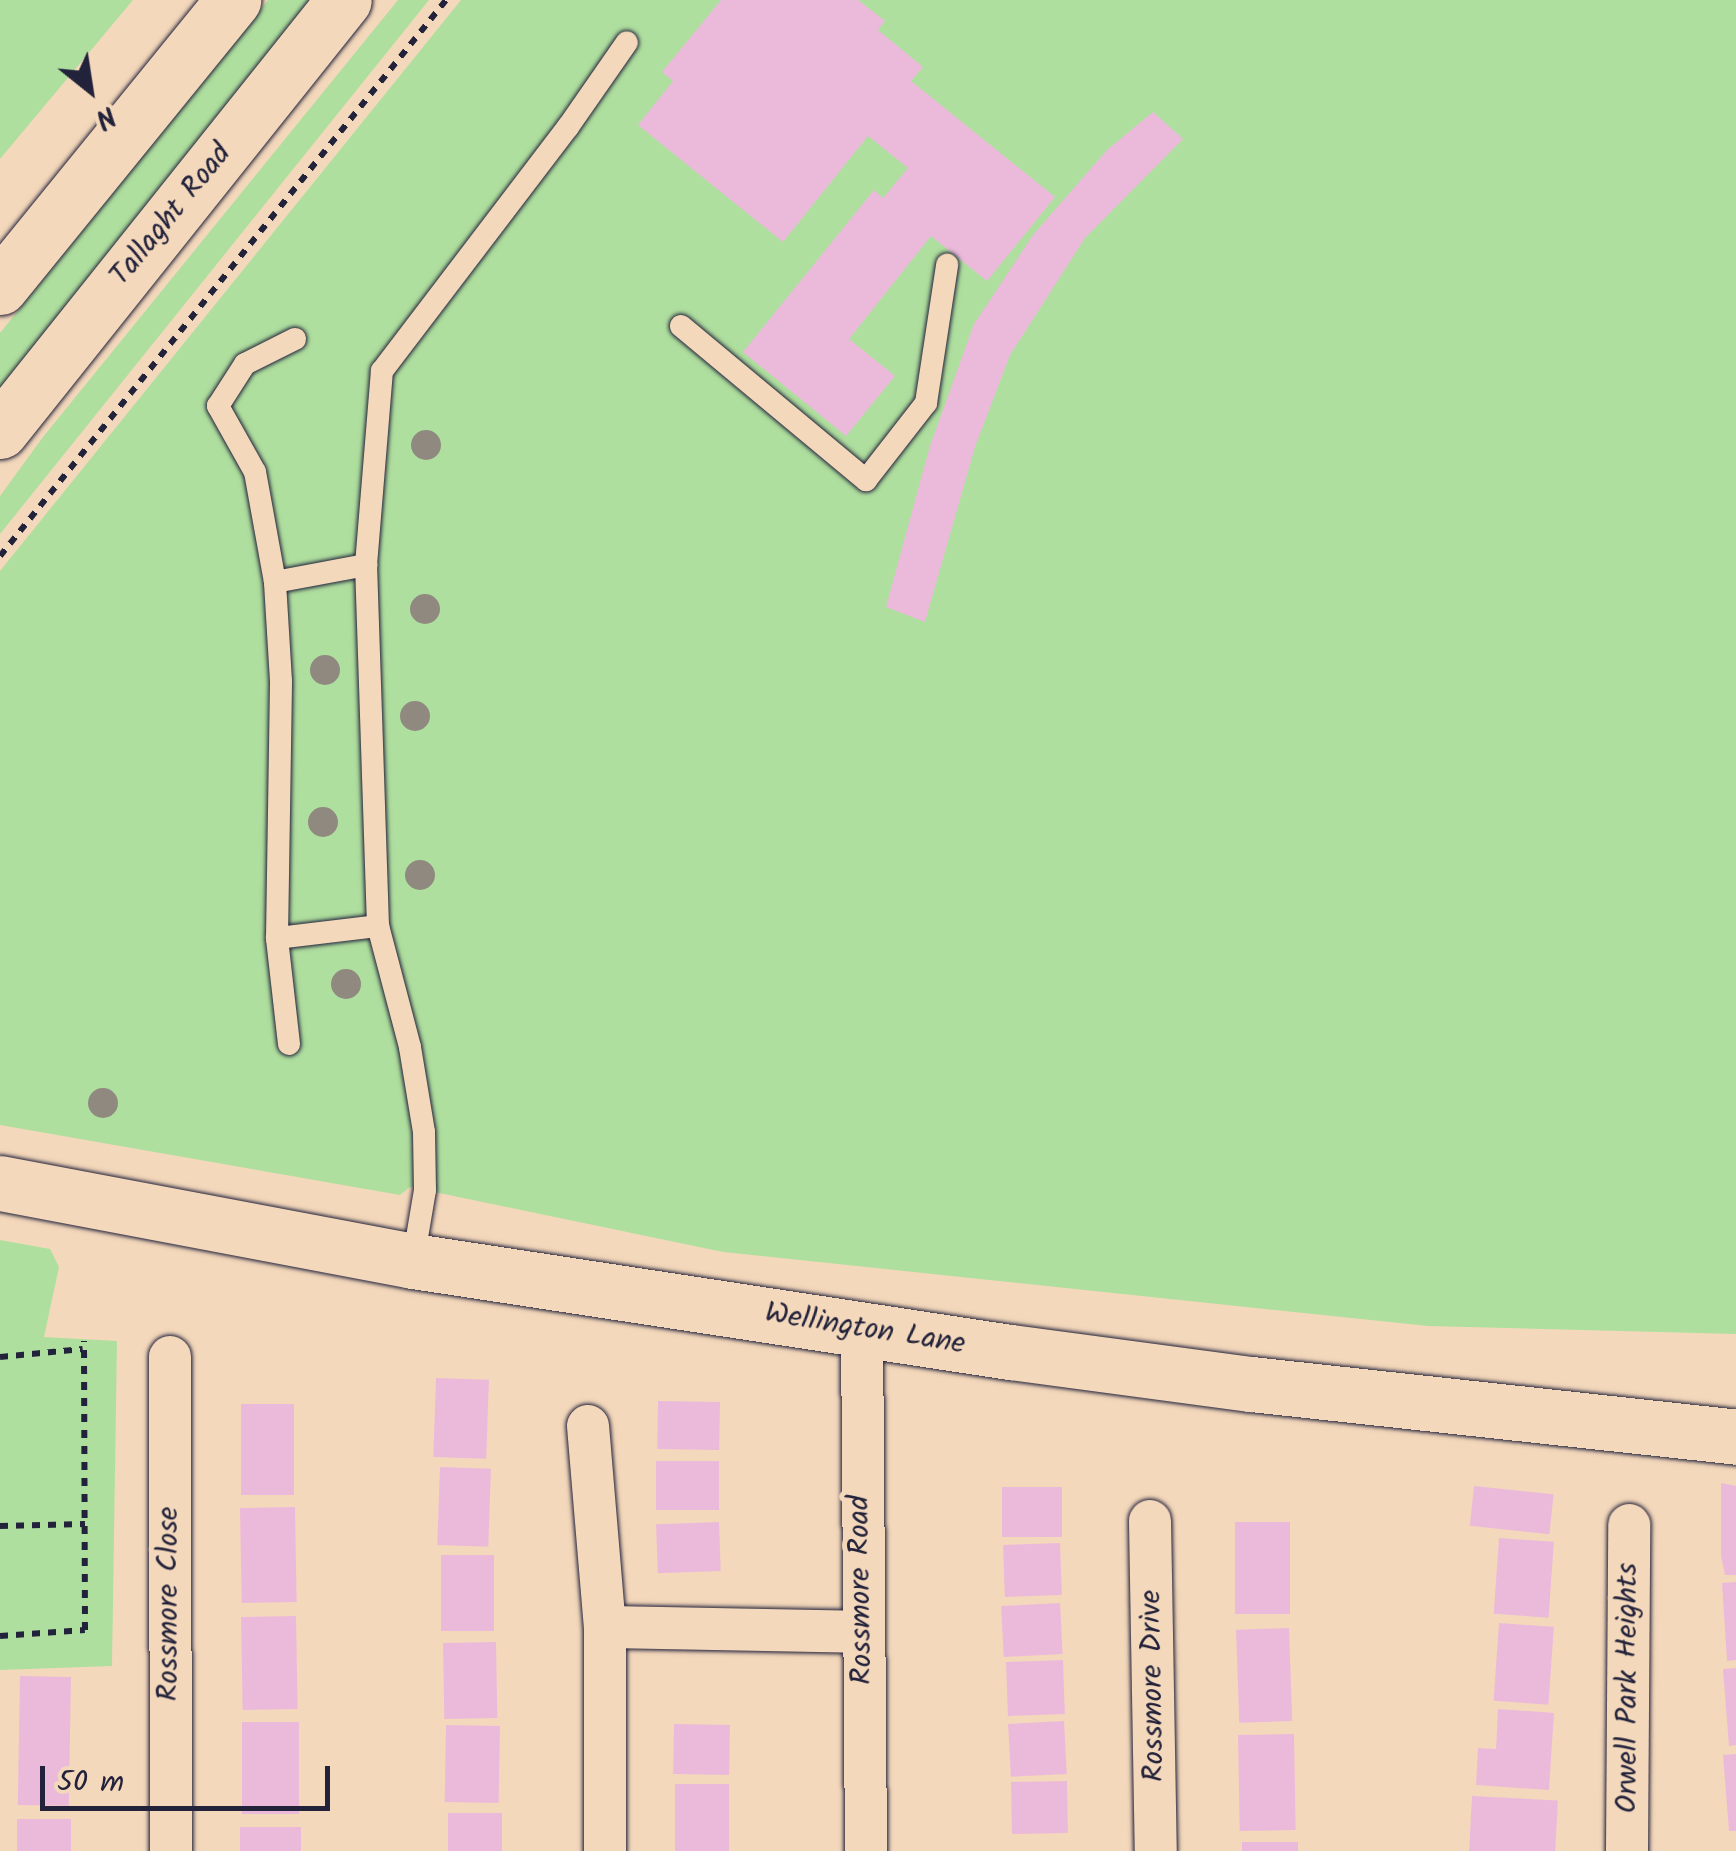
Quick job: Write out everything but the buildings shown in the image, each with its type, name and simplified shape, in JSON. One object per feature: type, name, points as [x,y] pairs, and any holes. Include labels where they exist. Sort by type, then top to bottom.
[{"type":"street","points":[[0,287],[233,0]]},
{"type":"street","name":"Tallaght Road","points":[[0,432],[344,0]]},
{"type":"street","name":"Wellington Lane","points":[[0,1182],[413,1261],[862,1329],[1251,1384],[1736,1437]]},
{"type":"street","name":"Rossmore Road","points":[[862,1329],[860,1632],[866,1851]]},
{"type":"street","name":"Rossmore Close","points":[[170,1358],[171,1851]]},
{"type":"street","points":[[588,1426],[605,1628],[605,1851]]},
{"type":"street","name":"Rossmore Drive","points":[[1150,1522],[1156,1851]]},
{"type":"street","name":"Orwell Park Heights","points":[[1627,1851],[1629,1525]]},
{"type":"street","points":[[605,1628],[860,1632]]},
{"type":"lane","points":[[413,1261],[426,1190],[424,1132],[410,1047],[378,926],[366,565],[382,370],[568,127],[627,42]]},
{"type":"lane","points":[[681,326],[866,480],[926,403],[947,265]]},
{"type":"lane","points":[[288,1044],[277,938],[281,681],[275,582],[254,472],[218,406],[245,364],[295,338]]},
{"type":"lane","points":[[275,582],[366,565]]},
{"type":"lane","points":[[277,938],[378,926]]},
{"type":"path","points":[[0,556],[446,0]]},
{"type":"path","points":[[0,1358],[84,1345],[85,1630],[0,1636]]},
{"type":"path","points":[[0,1526],[85,1524]]},
{"type":"green space","points":[[0,0],[133,0],[0,159]]},
{"type":"green space","points":[[268,0],[319,0],[0,395],[0,333]]},
{"type":"green space","points":[[398,0],[429,0],[0,534],[0,496],[43,437]]},
{"type":"green space","points":[[461,0],[1736,0],[1736,1334],[1428,1326],[723,1252],[410,1187],[400,1195],[0,1125],[0,571]]},
{"type":"green space","points":[[0,1240],[50,1249],[59,1267],[44,1337],[117,1341],[112,1666],[0,1670]]}]
